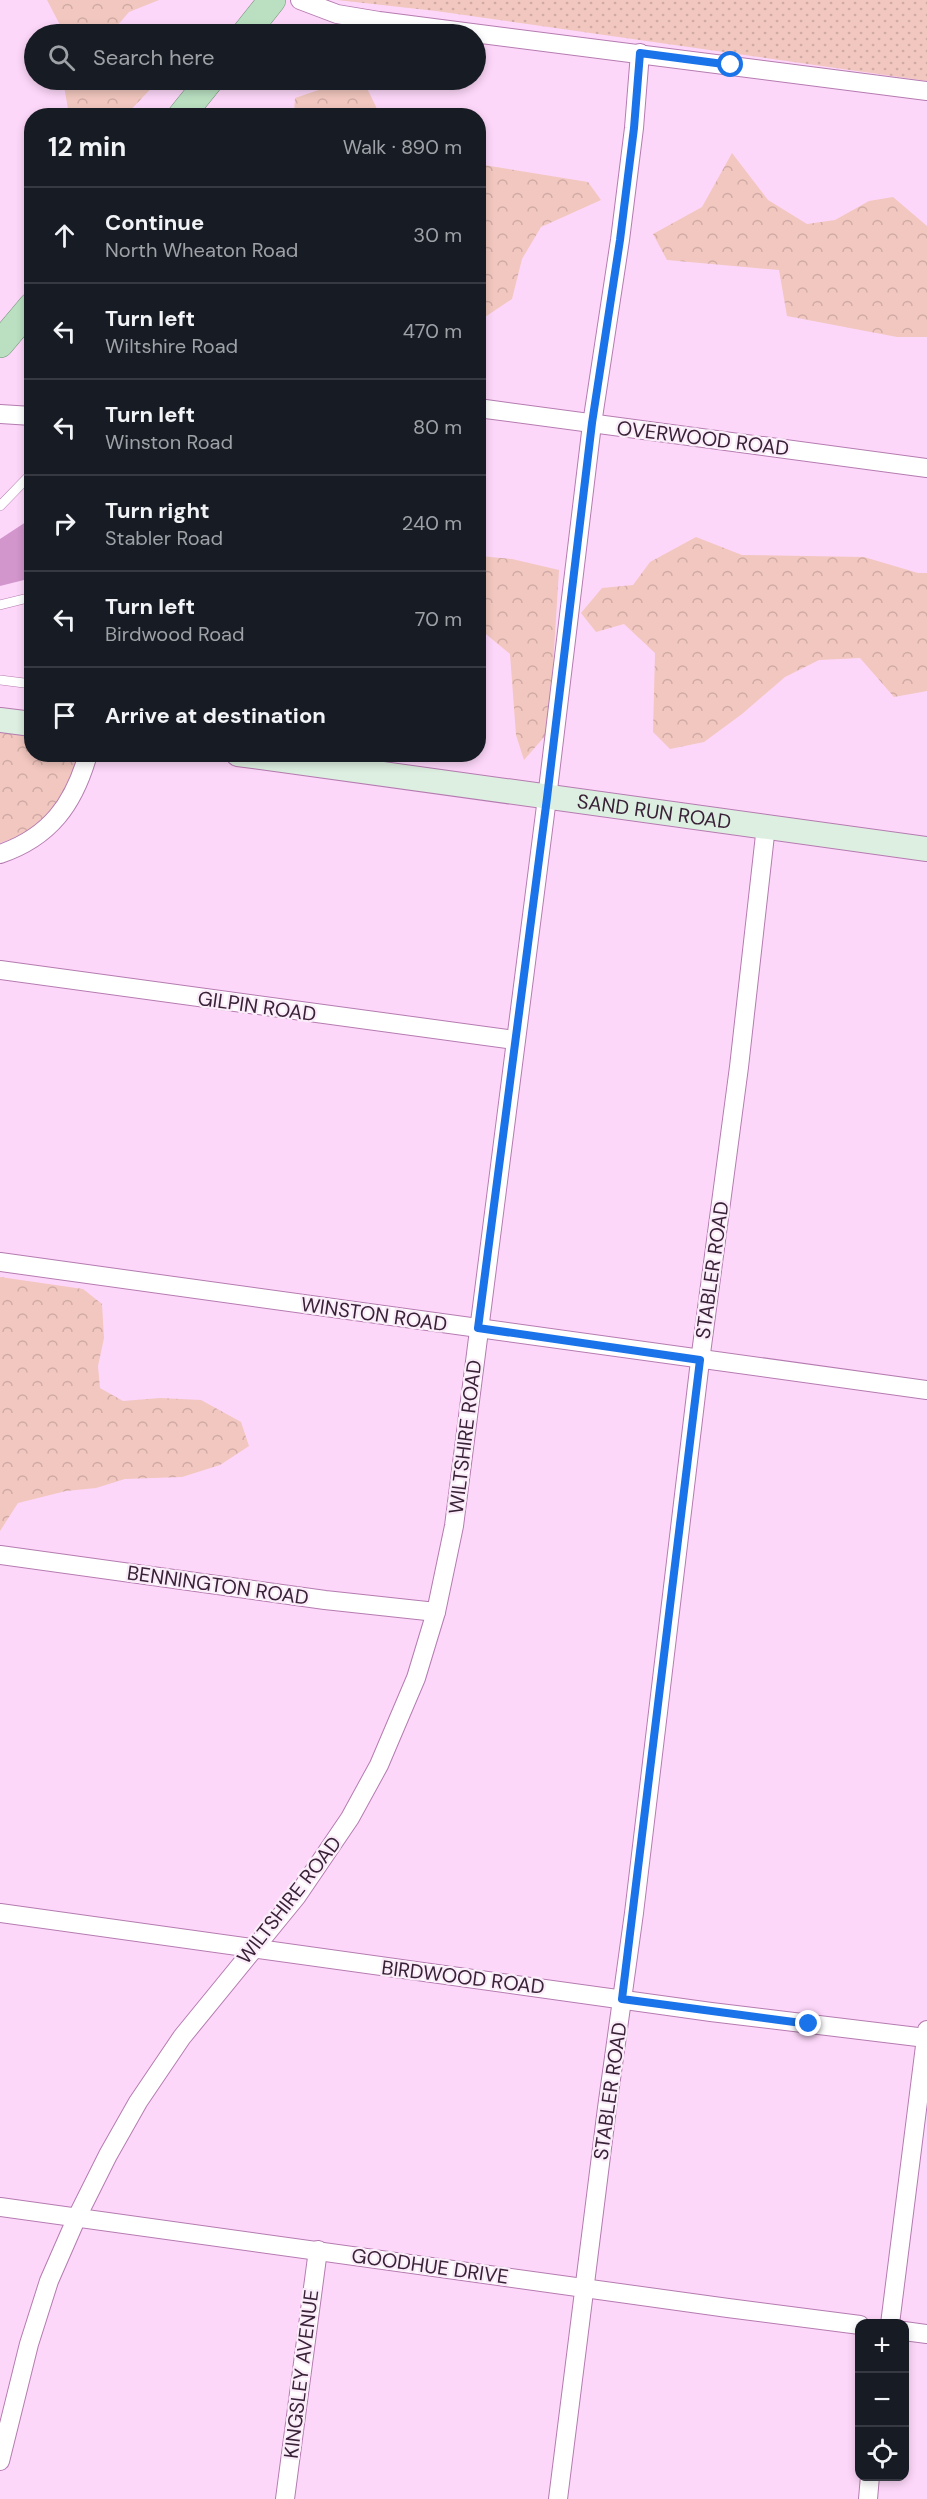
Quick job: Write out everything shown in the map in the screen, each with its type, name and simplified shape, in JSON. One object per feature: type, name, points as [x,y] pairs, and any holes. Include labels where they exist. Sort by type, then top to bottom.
[{"type":"main road","points":[[253,24],[272,0]]},
{"type":"main road","points":[[187,108],[202,90]]},
{"type":"main road","points":[[0,344],[24,316]]},
{"type":"street","points":[[300,0],[337,14],[403,24]]},
{"type":"street","points":[[486,34],[927,91]]},
{"type":"street","name":"WILTSHIRE ROAD","points":[[0,2461],[29,2344],[49,2281],[108,2155],[138,2102],[182,2037],[252,1948],[297,1896],[350,1818],[379,1765],[407,1699],[436,1612],[454,1526],[547,798],[592,423],[620,240],[634,128],[640,53]]},
{"type":"street","name":"OVERWOOD ROAD","points":[[486,409],[927,468]]},
{"type":"street","points":[[0,414],[24,416]]},
{"type":"street","points":[[0,720],[24,723]]},
{"type":"street","points":[[0,854],[28,842],[56,819],[75,793],[85,762]]},
{"type":"street","name":"SAND RUN ROAD","points":[[294,762],[927,849]]},
{"type":"street","name":"STABLER ROAD","points":[[558,2499],[700,1360],[740,1067],[766,826]]},
{"type":"street","name":"GILPIN ROAD","points":[[0,970],[515,1040]]},
{"type":"street","name":"WINSTON ROAD","points":[[0,1262],[927,1390]]},
{"type":"street","name":"BENNINGTON ROAD","points":[[0,1555],[313,1599],[436,1612]]},
{"type":"street","name":"BIRDWOOD ROAD","points":[[0,1913],[622,1999],[926,2034]]},
{"type":"street","points":[[891,2319],[926,2034]]},
{"type":"street","name":"GOODHUE DRIVE","points":[[0,2207],[855,2324]]},
{"type":"street","name":"KINGSLEY AVENUE","points":[[285,2499],[318,2250]]},
{"type":"street","points":[[909,2332],[927,2334]]},
{"type":"street","points":[[868,2499],[870,2481]]},
{"type":"lane","points":[[0,506],[24,480]]},
{"type":"lane","points":[[0,606],[24,599]]},
{"type":"lane","points":[[0,680],[24,683]]},
{"type":"green space","points":[[47,0],[159,0],[129,12],[119,24],[59,23]]},
{"type":"green space","points":[[337,0],[927,0],[927,81],[436,11]]},
{"type":"green space","points":[[65,90],[150,90],[133,108],[68,108]]},
{"type":"green space","points":[[319,90],[368,90],[377,108],[294,108],[295,98]]},
{"type":"green space","points":[[732,153],[768,200],[807,224],[835,220],[869,201],[893,197],[927,226],[927,337],[897,337],[787,316],[779,270],[667,260],[653,234],[702,207]]},
{"type":"green space","points":[[486,165],[588,182],[601,200],[541,227],[522,259],[512,299],[486,316]]},
{"type":"green space","points":[[696,537],[742,555],[864,557],[918,573],[927,573],[927,691],[894,697],[860,658],[819,660],[785,677],[742,714],[704,742],[670,749],[653,732],[655,653],[624,624],[596,632],[581,613],[602,588],[633,585],[650,562]]},
{"type":"green space","points":[[486,557],[512,559],[559,570],[551,698],[545,736],[524,760],[516,735],[510,654],[486,634]]},
{"type":"green space","points":[[0,732],[24,735],[24,762],[76,762],[67,785],[51,810],[30,829],[0,843]]},
{"type":"green space","points":[[0,1277],[83,1289],[102,1304],[104,1338],[98,1366],[100,1388],[123,1401],[160,1398],[201,1400],[241,1422],[249,1446],[220,1465],[182,1477],[125,1479],[96,1488],[66,1491],[18,1503],[0,1531]]},
{"type":"building","points":[[24,523],[24,580],[0,586],[0,539]]},
{"type":"route","points":[[731,65],[640,53],[634,128],[620,240],[592,423],[547,798],[478,1328],[700,1360],[622,1999],[809,2024]]}]
